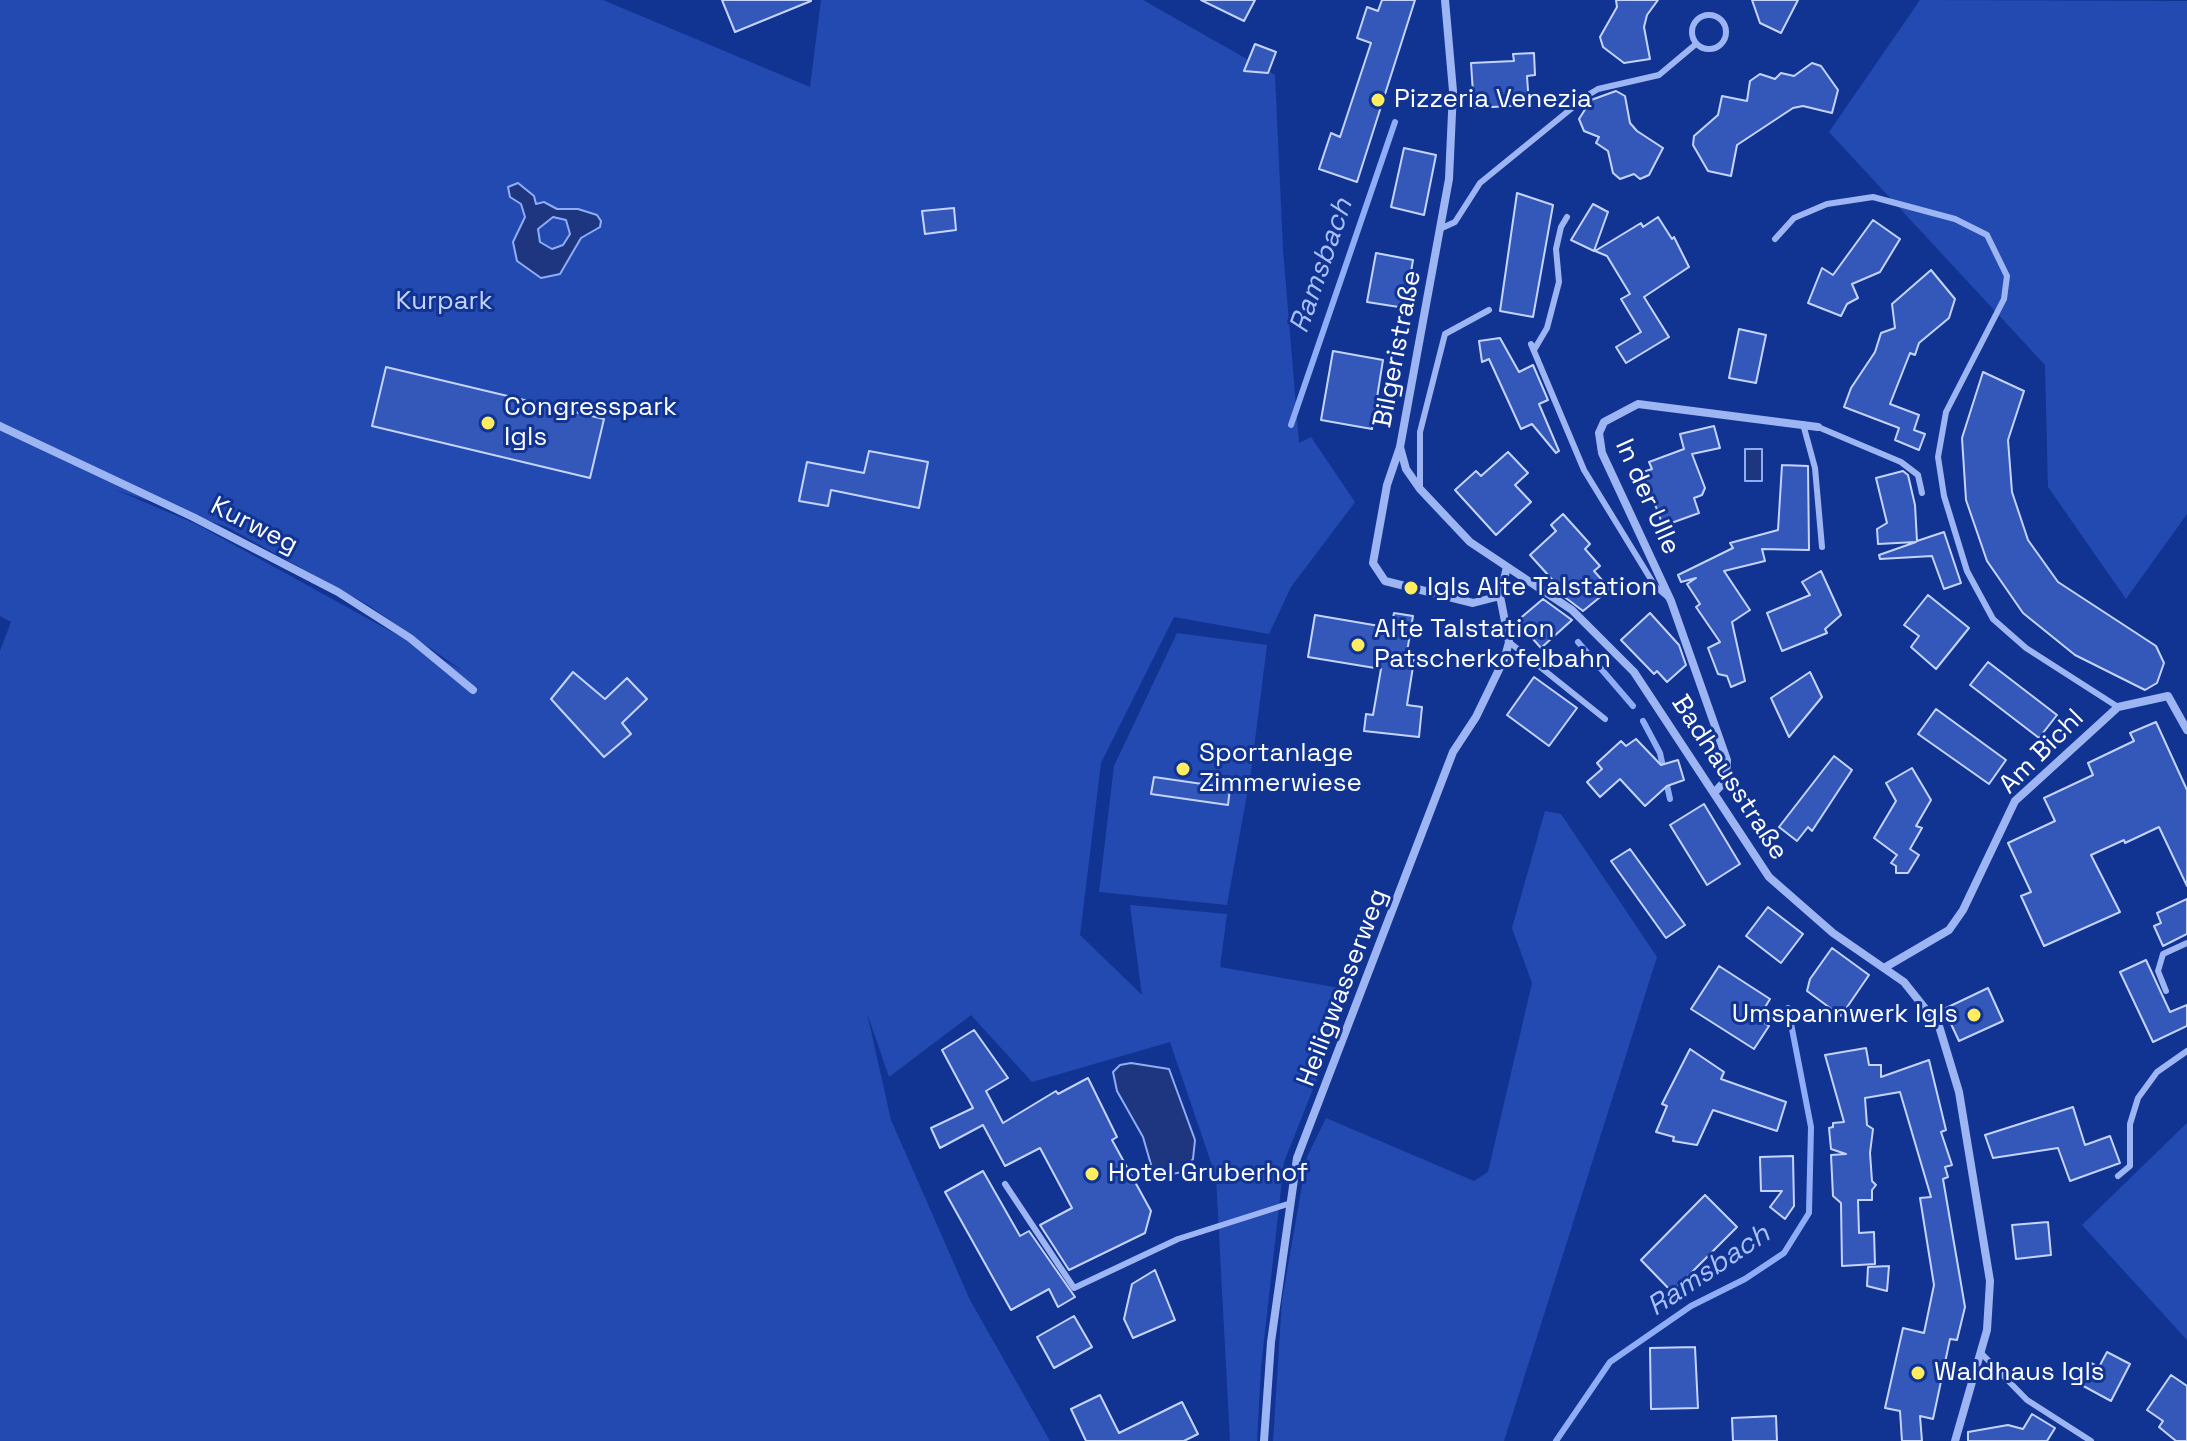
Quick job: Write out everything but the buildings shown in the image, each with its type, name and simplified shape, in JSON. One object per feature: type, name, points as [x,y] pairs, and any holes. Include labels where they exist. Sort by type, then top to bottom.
[{"type":"street","name":"Bilgeristraße","points":[[1445,0],[1453,111],[1442,228],[1400,447],[1387,485],[1373,563],[1377,574],[1385,581],[1473,603],[1500,596]]},
{"type":"street","name":"In der Ulle","points":[[1714,793],[1726,780],[1727,760],[1671,601],[1598,439],[1604,422],[1638,404],[1818,427]]},
{"type":"street","name":"Kurweg","points":[[0,426],[193,517],[338,592],[410,638],[473,690]]},
{"type":"street","name":"Badhausstraße","points":[[1400,447],[1406,469],[1420,489],[1470,542],[1554,596],[1610,646],[1655,700],[1769,877],[1819,922],[1914,991],[1944,1036],[1952,1064],[1988,1266],[1989,1316],[1955,1441]]},
{"type":"street","points":[[1507,567],[1500,596],[1509,642]]},
{"type":"street","name":"Heiligwasserweg","points":[[1264,1441],[1271,1342],[1301,1147],[1453,752],[1494,683],[1509,642]]},
{"type":"street","name":"Am Bichl","points":[[1884,968],[1949,930],[1963,910],[2015,801],[2118,707],[2168,696],[2187,730]]},
{"type":"lane","points":[[1709,15],[1721,20],[1727,33],[1719,46],[1705,49],[1696,44],[1692,35],[1696,21],[1709,15]]},
{"type":"lane","points":[[1442,228],[1455,222],[1480,183],[1588,95],[1659,75],[1696,44]]},
{"type":"lane","points":[[1775,239],[1794,218],[1816,208],[1849,199],[1873,197],[1955,219],[1987,235],[2007,276],[2004,299],[1946,412],[1938,457],[1944,496],[1967,571],[1993,619],[2026,648],[2118,707]]},
{"type":"lane","points":[[1567,217],[1561,227],[1556,249],[1559,282],[1547,328],[1532,348],[1584,470],[1655,586],[1671,601]]},
{"type":"lane","points":[[1420,489],[1420,432],[1445,334],[1489,310]]},
{"type":"lane","points":[[1803,424],[1815,468],[1822,547]]},
{"type":"lane","points":[[1818,427],[1901,462],[1918,475],[1922,493]]},
{"type":"lane","points":[[1509,642],[1605,719]]},
{"type":"lane","points":[[2166,991],[2158,971],[2163,954],[2187,943]]},
{"type":"lane","points":[[2118,1176],[2130,1166],[2130,1124],[2138,1098],[2157,1072],[2187,1051]]},
{"type":"lane","points":[[1005,1184],[1074,1288],[1178,1239],[1291,1203]]},
{"type":"lane","points":[[1981,1353],[2027,1400],[2091,1441]]},
{"type":"green space","name":"Kurpark","points":[[0,0],[603,0],[810,87],[821,0],[1143,0],[1275,75],[1283,249],[1299,443],[1311,437],[1355,502],[1291,587],[1269,634],[1174,617],[1101,763],[1080,935],[1142,995],[1130,905],[1227,914],[1220,967],[1345,989],[1323,1064],[1284,1162],[1261,1367],[1257,1441],[1230,1441],[1216,1177],[1170,1042],[1032,1082],[971,1015],[889,1077],[867,1013],[891,1120],[970,1300],[1050,1441],[0,1441],[0,651],[11,622],[0,616]],"holes":[[[116,490],[227,527],[368,605],[463,671],[196,524]]]},
{"type":"green space","points":[[1920,0],[2187,1],[2187,514],[2126,599],[2048,487],[2045,365],[1829,132]]},
{"type":"green space","name":"Sportanlage Zimmerwiese","points":[[1177,633],[1267,645],[1251,772],[1227,905],[1099,892],[1114,766]]},
{"type":"green space","points":[[1545,811],[1561,814],[1657,957],[1504,1441],[1273,1441],[1282,1300],[1307,1157],[1326,1118],[1474,1181],[1488,1172],[1532,983],[1512,928]]},
{"type":"green space","points":[[2187,1123],[2187,1340],[2082,1225]]},
{"type":"shaded area","points":[[518,183],[534,196],[536,204],[544,202],[557,209],[578,209],[597,215],[601,221],[600,227],[581,238],[560,274],[541,278],[517,261],[513,242],[525,217],[521,204],[510,197],[508,187]],"holes":[[[553,217],[566,220],[570,234],[563,245],[552,249],[540,242],[538,229]]]},
{"type":"shaded area","points":[[1745,449],[1762,449],[1762,481],[1745,481]]},
{"type":"shaded area","points":[[1131,1063],[1169,1069],[1195,1140],[1193,1159],[1182,1172],[1167,1175],[1152,1168],[1143,1137],[1117,1091],[1113,1072],[1120,1065]]},
{"type":"waterway","name":"Ramsbach","points":[[1291,425],[1395,122]]},
{"type":"waterway","name":"Ramsbach","points":[[1578,642],[1633,706]]},
{"type":"waterway","name":"Ramsbach","points":[[1643,721],[1660,753],[1670,799]]},
{"type":"waterway","name":"Ramsbach","points":[[1556,1441],[1610,1362],[1691,1306],[1745,1279],[1784,1253],[1809,1213],[1811,1127],[1788,1008]]},
{"type":"place","name":"Pizzeria Venezia","points":[[1378,100]]},
{"type":"place","name":"Congresspark Igls","points":[[488,423]]},
{"type":"place","name":"Igls Alte Talstation","points":[[1411,588]]},
{"type":"place","name":"Alte Talstation Patscherkofelbahn","points":[[1358,645]]},
{"type":"place","name":"Sportanlage Zimmerwiese","points":[[1183,769]]},
{"type":"place","name":"Umspannwerk Igls","points":[[1974,1015]]},
{"type":"place","name":"Hotel Gruberhof","points":[[1092,1174]]},
{"type":"place","name":"Waldhaus Igls","points":[[1918,1373]]}]
